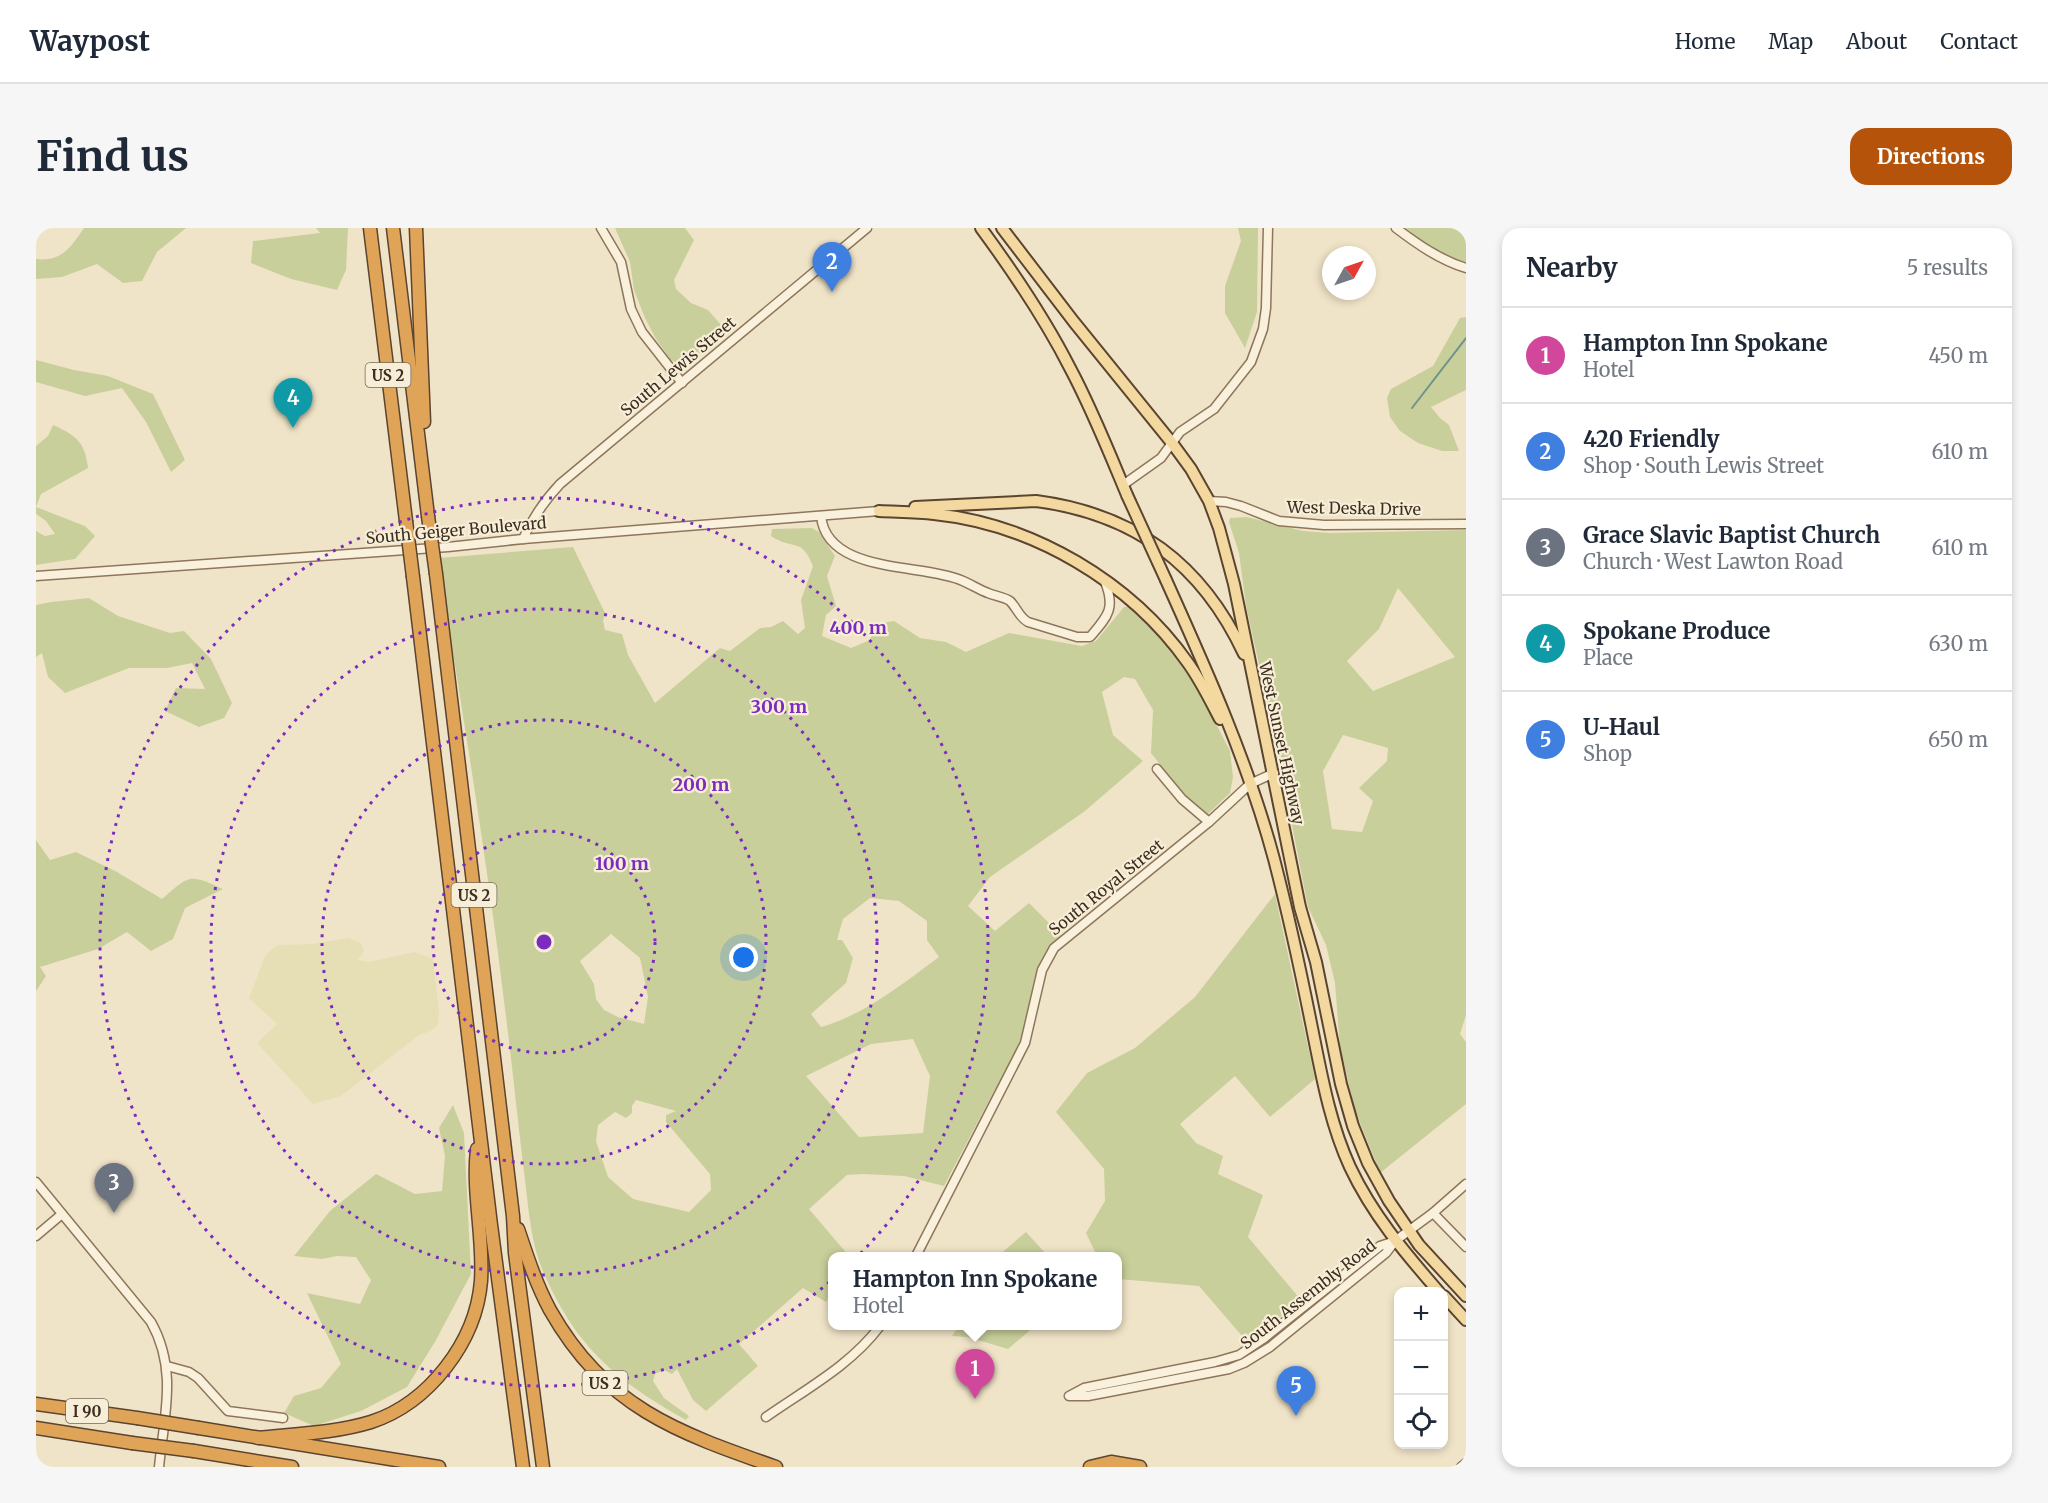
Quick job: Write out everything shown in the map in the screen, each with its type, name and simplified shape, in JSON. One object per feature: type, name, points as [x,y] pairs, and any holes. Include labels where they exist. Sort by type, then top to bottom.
[{"type":"highway","name":"US 2","points":[[370,228],[479,1127],[523,1467]]},
{"type":"highway","name":"US 2","points":[[393,228],[513,1216],[515,1253],[543,1467]]},
{"type":"highway","points":[[416,228],[424,436],[423,471]]},
{"type":"highway","points":[[258,1438],[336,1430],[373,1421],[402,1407],[422,1392],[447,1366],[459,1348],[471,1322],[478,1301],[481,1281],[475,1168],[479,1127]]},
{"type":"highway","name":"US 2","points":[[513,1216],[549,1308],[566,1336],[607,1384],[639,1408],[672,1427],[716,1446],[776,1467]]},
{"type":"highway","name":"I 90","points":[[36,1404],[439,1467]]},
{"type":"highway","name":"I 90","points":[[36,1428],[292,1467]]},
{"type":"highway","points":[[1090,1467],[1111,1462],[1140,1467]]},
{"type":"main road","name":"West Sunset Highway","points":[[981,228],[1059,347],[1085,397],[1214,686],[1260,812],[1279,879],[1332,1117],[1351,1168],[1370,1203],[1395,1241],[1436,1287]]},
{"type":"main road","name":"West Sunset Highway","points":[[1002,228],[1074,322],[1172,443],[1191,469],[1209,501],[1229,564],[1300,907],[1316,962],[1349,1112],[1360,1146],[1389,1201],[1428,1256],[1466,1296]]},
{"type":"main road","points":[[879,512],[952,504],[1036,501],[1112,519],[1155,544],[1200,583],[1209,593],[1234,634],[1252,674]]},
{"type":"main road","points":[[879,512],[935,514],[997,527],[1053,549],[1105,582],[1151,619],[1170,640],[1202,683],[1245,769]]},
{"type":"main road","points":[[1448,1301],[1466,1320]]},
{"type":"street","points":[[601,228],[621,262],[632,309],[642,332],[682,383]]},
{"type":"street","name":"South Lewis Street","points":[[523,539],[532,518],[560,484],[867,228]]},
{"type":"street","points":[[1125,490],[1161,458],[1180,432],[1214,409],[1251,362],[1263,328],[1266,309],[1269,228]]},
{"type":"street","points":[[1396,228],[1453,264],[1466,268]]},
{"type":"street","name":"West Deska Drive","points":[[1209,501],[1241,506],[1279,521],[1324,525],[1466,524]]},
{"type":"street","name":"South Geiger Boulevard","points":[[36,576],[448,547],[523,539],[879,512]]},
{"type":"street","points":[[821,516],[827,537],[850,554],[889,566],[962,580],[987,593],[1008,600],[1028,622],[1058,632],[1089,638],[1111,607],[1105,582]]},
{"type":"street","points":[[1111,607],[1123,603],[1135,605]]},
{"type":"street","points":[[1157,769],[1182,799],[1209,822]]},
{"type":"street","name":"South Royal Street","points":[[919,1252],[1025,1043],[1042,970],[1054,948],[1209,822],[1250,784],[1274,773]]},
{"type":"street","points":[[36,1182],[151,1322],[159,1338],[167,1366],[168,1382],[159,1467]]},
{"type":"street","name":"South Assembly Road","points":[[1395,1241],[1380,1246],[1263,1339],[1239,1355],[1215,1362],[1084,1388],[1069,1396],[1100,1394],[1229,1369],[1256,1357],[1386,1253],[1395,1241],[1433,1213],[1466,1184]]},
{"type":"street","points":[[1433,1213],[1466,1247]]},
{"type":"street","points":[[36,1236],[62,1214]]},
{"type":"street","points":[[766,1417],[852,1357],[877,1330]]},
{"type":"street","points":[[167,1366],[189,1372],[198,1378],[228,1411],[283,1418]]},
{"type":"street","points":[[1461,1467],[1466,1463]]},
{"type":"shaded area","points":[[348,938],[361,943],[364,951],[358,960],[369,962],[414,952],[433,959],[439,1012],[438,1024],[431,1031],[419,1035],[341,1096],[313,1104],[257,1043],[277,1024],[249,998],[266,954],[278,945],[313,944]]},
{"type":"green space","points":[[84,228],[186,228],[157,252],[142,281],[123,283],[97,264],[62,277],[36,279],[36,259],[59,256],[70,247]]},
{"type":"green space","points":[[316,228],[348,228],[346,270],[337,290],[291,279],[251,263],[253,241],[320,233]]},
{"type":"green space","points":[[615,228],[685,228],[694,240],[674,280],[676,289],[691,303],[708,310],[722,326],[719,337],[685,366],[671,360],[645,318],[634,290],[630,262]]},
{"type":"green space","points":[[1238,228],[1258,228],[1257,312],[1245,348],[1225,313],[1225,286],[1241,241]]},
{"type":"green space","points":[[1406,228],[1466,228],[1466,262],[1442,254]]},
{"type":"green space","points":[[1466,317],[1466,390],[1431,407],[1449,425],[1459,451],[1442,451],[1418,443],[1400,431],[1390,417],[1387,398],[1391,389],[1433,366],[1460,318]]},
{"type":"green space","points":[[36,360],[108,376],[153,394],[185,460],[171,472],[146,422],[122,388],[85,396],[36,382]]},
{"type":"green space","points":[[53,425],[68,432],[78,441],[87,459],[88,468],[41,494],[36,507],[36,446],[48,436]]},
{"type":"green space","points":[[36,507],[85,526],[95,536],[75,559],[36,565],[36,531],[45,536],[55,534],[46,521],[36,514]]},
{"type":"green space","points":[[1247,517],[1303,531],[1329,533],[1466,530],[1466,1015],[1460,1034],[1466,1042],[1466,1104],[1380,1173],[1355,1110],[1340,1047],[1335,983],[1326,945],[1308,907],[1272,723],[1246,606],[1239,553],[1229,522],[1230,518]],"holes":[[[1398,588],[1455,657],[1373,691],[1347,661],[1379,629]],[[1343,735],[1388,748],[1387,761],[1359,788],[1373,801],[1362,832],[1332,829],[1323,771]]]},
{"type":"green space","points":[[812,528],[819,532],[835,556],[827,576],[836,606],[826,615],[822,636],[851,648],[870,640],[876,624],[894,621],[920,638],[946,642],[966,652],[1009,633],[1082,646],[1096,641],[1124,607],[1131,607],[1160,636],[1190,673],[1230,751],[1233,777],[1230,793],[1207,815],[1185,797],[1151,753],[1153,710],[1135,679],[1124,677],[1102,692],[1113,735],[1143,761],[1085,811],[990,877],[968,906],[995,931],[1029,903],[1061,935],[1045,953],[1035,977],[1023,1036],[944,1186],[904,1176],[847,1175],[809,1209],[846,1252],[828,1252],[828,1298],[826,1302],[803,1288],[739,1344],[758,1366],[706,1411],[693,1400],[677,1369],[672,1374],[664,1370],[655,1374],[653,1381],[664,1398],[689,1416],[686,1420],[661,1406],[620,1377],[602,1361],[571,1324],[540,1265],[529,1217],[491,902],[438,558],[573,547],[605,613],[603,621],[605,630],[622,634],[628,655],[655,703],[720,648],[730,651],[760,628],[771,627],[783,621],[798,634],[805,628],[801,600],[813,566],[800,547],[771,536],[772,529]],"holes":[[[870,898],[899,901],[927,921],[927,940],[939,957],[868,1006],[821,1027],[811,1014],[846,983],[853,958],[842,940],[837,940],[843,919]],[[611,934],[640,958],[648,997],[644,1024],[618,1017],[604,1010],[596,999],[594,984],[580,961]],[[913,1039],[930,1076],[923,1133],[859,1137],[806,1076],[871,1044]],[[636,1100],[676,1111],[666,1115],[666,1122],[710,1174],[711,1190],[689,1212],[633,1199],[608,1177],[596,1141],[598,1125],[615,1112],[626,1118],[632,1113],[632,1106]]]},
{"type":"green space","points":[[89,598],[118,616],[170,633],[184,631],[211,659],[232,703],[224,718],[199,727],[165,711],[176,688],[205,689],[192,663],[167,668],[129,668],[65,693],[48,677],[42,653],[36,657],[36,605]]},
{"type":"green space","points":[[36,840],[50,860],[76,852],[117,872],[162,899],[178,885],[190,879],[203,880],[223,889],[185,908],[173,939],[151,951],[127,932],[98,949],[40,967],[46,976],[36,991]]},
{"type":"green space","points":[[1275,894],[1315,1079],[1270,1117],[1235,1076],[1180,1124],[1196,1143],[1223,1156],[1218,1174],[1263,1195],[1248,1237],[1301,1300],[1248,1343],[1199,1286],[1122,1279],[1122,1252],[1095,1252],[1086,1233],[1105,1201],[1104,1169],[1056,1112],[1087,1073],[1135,1048],[1195,997]]},
{"type":"green space","points":[[453,1105],[464,1133],[471,1274],[436,1340],[407,1387],[361,1411],[314,1426],[284,1413],[294,1396],[321,1388],[341,1364],[307,1293],[360,1304],[371,1280],[356,1257],[337,1256],[322,1259],[294,1256],[330,1211],[376,1174],[415,1194],[442,1191],[445,1156],[439,1128]]},
{"type":"green space","points":[[1026,1232],[1044,1252],[1003,1252]]},
{"type":"green space","points":[[956,1330],[1030,1330],[1008,1349],[968,1337],[952,1336]]},
{"type":"waterway","points":[[1412,408],[1466,338]]},
{"type":"place","name":"420 Friendly","points":[[832,292]]},
{"type":"place","name":"Spokane Produce","points":[[293,428]]},
{"type":"place","name":"Grace Slavic Baptist Church","points":[[114,1213]]},
{"type":"place","name":"Hampton Inn Spokane","points":[[975,1399]]},
{"type":"place","name":"U-Haul","points":[[1296,1416]]}]
